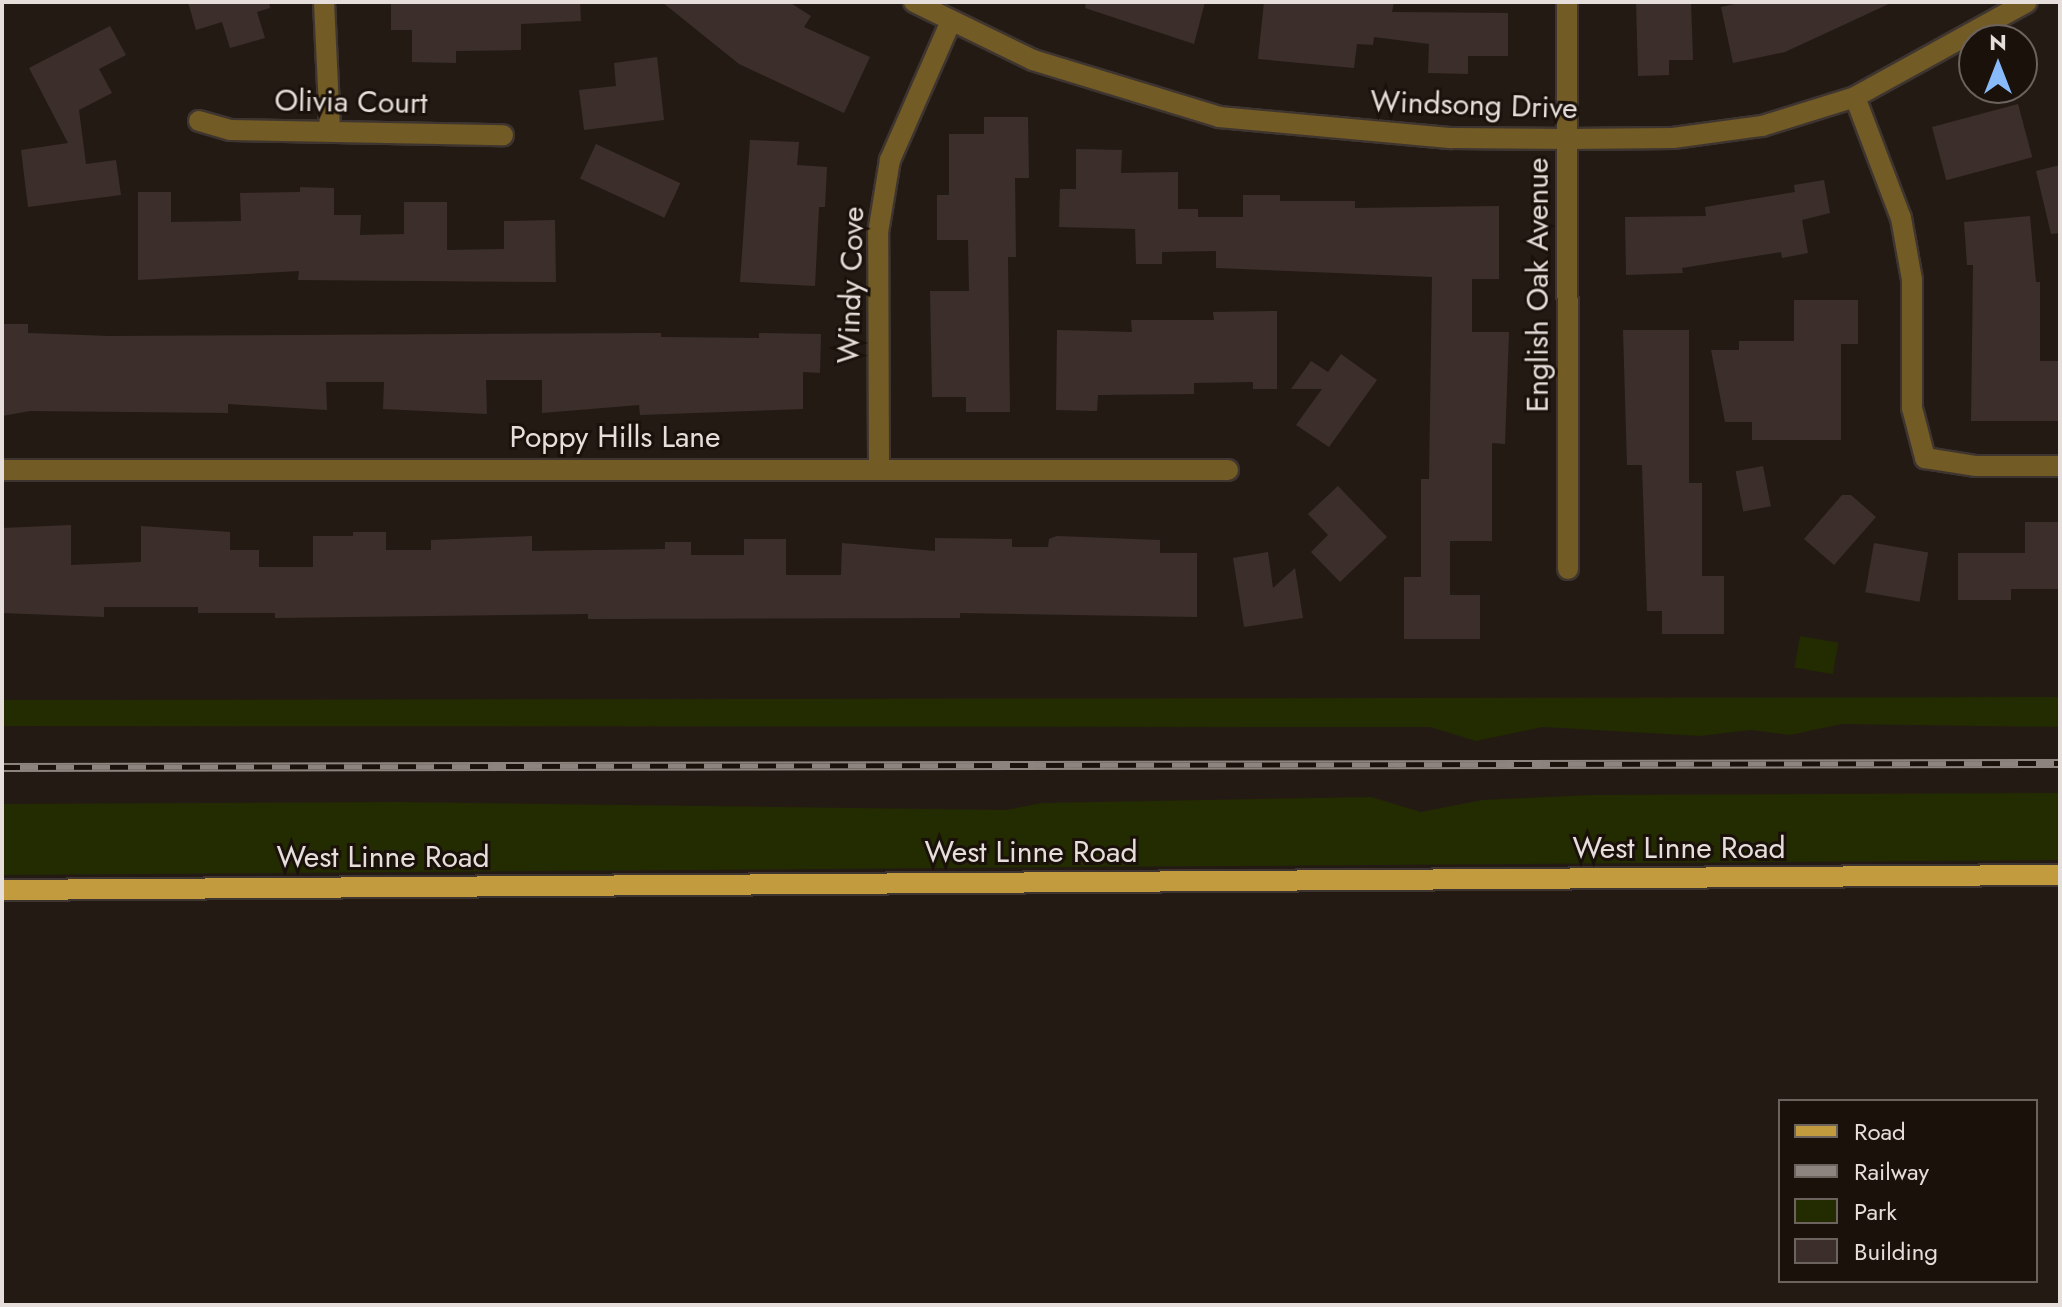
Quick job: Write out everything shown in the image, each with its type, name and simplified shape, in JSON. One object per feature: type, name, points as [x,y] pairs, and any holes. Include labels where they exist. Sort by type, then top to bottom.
[{"type":"main road","name":"West Linne Road","points":[[2,890],[2060,875]]},
{"type":"street","points":[[324,2],[330,131]]},
{"type":"street","name":"Windsong Drive","points":[[914,2],[950,23],[1047,65],[1219,117],[1452,138],[1568,139],[1673,138],[1762,126],[1855,97],[2027,2]]},
{"type":"street","name":"English Oak Avenue","points":[[1567,2],[1568,569]]},
{"type":"street","name":"Windy Cove","points":[[879,466],[878,233],[890,160],[950,23]]},
{"type":"street","points":[[1855,97],[1901,218],[1912,280],[1912,408],[1925,458],[1976,466],[2060,466]]},
{"type":"street","name":"Olivia Court","points":[[199,121],[231,130],[503,135]]},
{"type":"street","name":"Poppy Hills Lane","points":[[2,470],[879,466],[1228,470]]},
{"type":"green space","points":[[1800,636],[1838,643],[1833,674],[1794,668]]},
{"type":"green space","points":[[2060,697],[2060,727],[1842,724],[1790,735],[1751,730],[1700,736],[1543,727],[1476,741],[1430,727],[2,726],[2,700]]},
{"type":"green space","points":[[2060,793],[2060,860],[2,875],[2,804],[397,802],[1006,810],[1042,803],[1371,797],[1421,812],[1482,800],[1593,795]]},
{"type":"building","points":[[188,2],[269,2],[270,8],[257,12],[265,38],[230,48],[222,22],[196,30]]},
{"type":"building","points":[[391,2],[580,2],[581,21],[521,24],[521,50],[456,51],[456,63],[412,62],[412,30],[391,30]]},
{"type":"building","points":[[662,2],[789,2],[811,16],[804,27],[870,57],[844,113],[739,64]]},
{"type":"building","points":[[1086,2],[1205,2],[1194,44],[1085,8]]},
{"type":"building","points":[[1264,2],[1394,2],[1392,12],[1508,13],[1508,56],[1468,56],[1468,74],[1428,73],[1429,44],[1374,37],[1373,45],[1357,44],[1354,68],[1258,59]]},
{"type":"building","points":[[1636,2],[1691,2],[1693,60],[1669,60],[1669,75],[1638,76]]},
{"type":"building","points":[[1744,2],[1893,2],[1785,52],[1733,63],[1721,7]]},
{"type":"building","points":[[110,26],[126,55],[99,69],[112,93],[79,110],[86,164],[116,160],[121,195],[28,207],[21,150],[68,143],[29,68]]},
{"type":"building","points":[[657,57],[664,120],[584,130],[579,90],[616,86],[614,63]]},
{"type":"building","points":[[2018,104],[2032,157],[1946,180],[1932,127]]},
{"type":"building","points":[[984,117],[1028,117],[1029,178],[1015,178],[1016,257],[1008,257],[1010,412],[966,412],[966,397],[932,397],[930,291],[969,291],[968,240],[937,240],[937,195],[949,195],[949,134],[984,134]]},
{"type":"building","points":[[750,140],[799,142],[797,165],[827,167],[825,207],[819,207],[815,286],[740,282]]},
{"type":"building","points":[[596,144],[680,183],[664,218],[580,178]]},
{"type":"building","points":[[1076,149],[1122,150],[1121,173],[1178,172],[1178,209],[1198,209],[1198,217],[1243,217],[1243,195],[1280,195],[1280,201],[1355,201],[1355,208],[1499,206],[1499,279],[1472,279],[1472,332],[1509,332],[1505,444],[1492,443],[1492,541],[1450,541],[1450,595],[1480,595],[1480,639],[1404,639],[1404,577],[1421,577],[1421,479],[1429,479],[1432,277],[1216,268],[1216,251],[1162,252],[1162,264],[1136,264],[1135,229],[1059,227],[1060,189],[1076,189]]},
{"type":"building","points":[[2060,165],[2060,233],[2051,234],[2036,171]]},
{"type":"building","points":[[1824,180],[1830,213],[1802,220],[1808,253],[1782,258],[1781,252],[1682,268],[1683,273],[1626,275],[1625,217],[1706,216],[1705,207],[1795,192],[1794,185]]},
{"type":"building","points":[[300,187],[334,188],[334,215],[361,215],[360,235],[404,234],[404,202],[447,202],[447,250],[504,249],[504,221],[555,220],[556,282],[298,280],[299,271],[138,280],[138,192],[171,192],[171,222],[241,221],[240,193],[300,192]]},
{"type":"building","points":[[2030,216],[2036,282],[2040,282],[2040,361],[2060,361],[2060,421],[1971,421],[1973,265],[1967,265],[1964,222]]},
{"type":"building","points":[[1794,300],[1858,300],[1858,344],[1841,344],[1841,440],[1752,440],[1752,422],[1725,422],[1711,350],[1739,350],[1739,341],[1794,341]]},
{"type":"building","points":[[1277,311],[1277,389],[1253,389],[1253,382],[1194,383],[1194,394],[1098,395],[1097,411],[1056,410],[1057,330],[1132,332],[1131,320],[1214,320],[1213,312]]},
{"type":"building","points":[[2,324],[28,324],[28,333],[109,336],[661,333],[661,337],[759,338],[759,333],[821,334],[820,373],[803,372],[803,409],[640,415],[639,405],[542,413],[542,380],[486,380],[487,414],[383,409],[384,382],[326,382],[327,410],[228,404],[228,413],[30,411],[2,416]]},
{"type":"building","points":[[1623,330],[1689,330],[1689,483],[1702,483],[1702,576],[1724,576],[1724,634],[1662,634],[1662,611],[1647,611],[1642,465],[1627,465]]},
{"type":"building","points":[[1341,354],[1377,380],[1329,447],[1296,425],[1322,389],[1291,389],[1311,361],[1328,372]]},
{"type":"building","points":[[1763,466],[1771,506],[1743,512],[1736,471]]},
{"type":"building","points":[[1338,486],[1387,537],[1340,582],[1311,552],[1328,535],[1308,514]]},
{"type":"building","points":[[1842,495],[1851,495],[1876,517],[1834,565],[1804,539]]},
{"type":"building","points":[[2025,522],[2060,522],[2060,589],[2011,589],[2011,600],[1958,600],[1958,553],[2025,553]]},
{"type":"building","points":[[71,525],[71,565],[141,562],[141,526],[230,532],[230,550],[259,550],[259,567],[313,567],[313,536],[353,536],[353,532],[386,532],[386,550],[431,550],[431,540],[532,536],[532,551],[665,549],[665,542],[691,542],[691,555],[744,555],[744,539],[786,539],[786,575],[841,575],[842,543],[935,551],[935,538],[1012,539],[1012,547],[1048,547],[1049,539],[1057,536],[1160,540],[1160,553],[1197,553],[1197,617],[960,613],[960,618],[588,619],[588,614],[275,618],[275,613],[198,613],[198,607],[104,607],[104,617],[2,613],[2,528]]},
{"type":"building","points":[[1874,543],[1928,553],[1919,602],[1865,592]]},
{"type":"building","points":[[1268,552],[1273,588],[1295,568],[1303,618],[1244,627],[1233,558]]},
{"type":"railway","points":[[2,767],[2060,763]]}]
